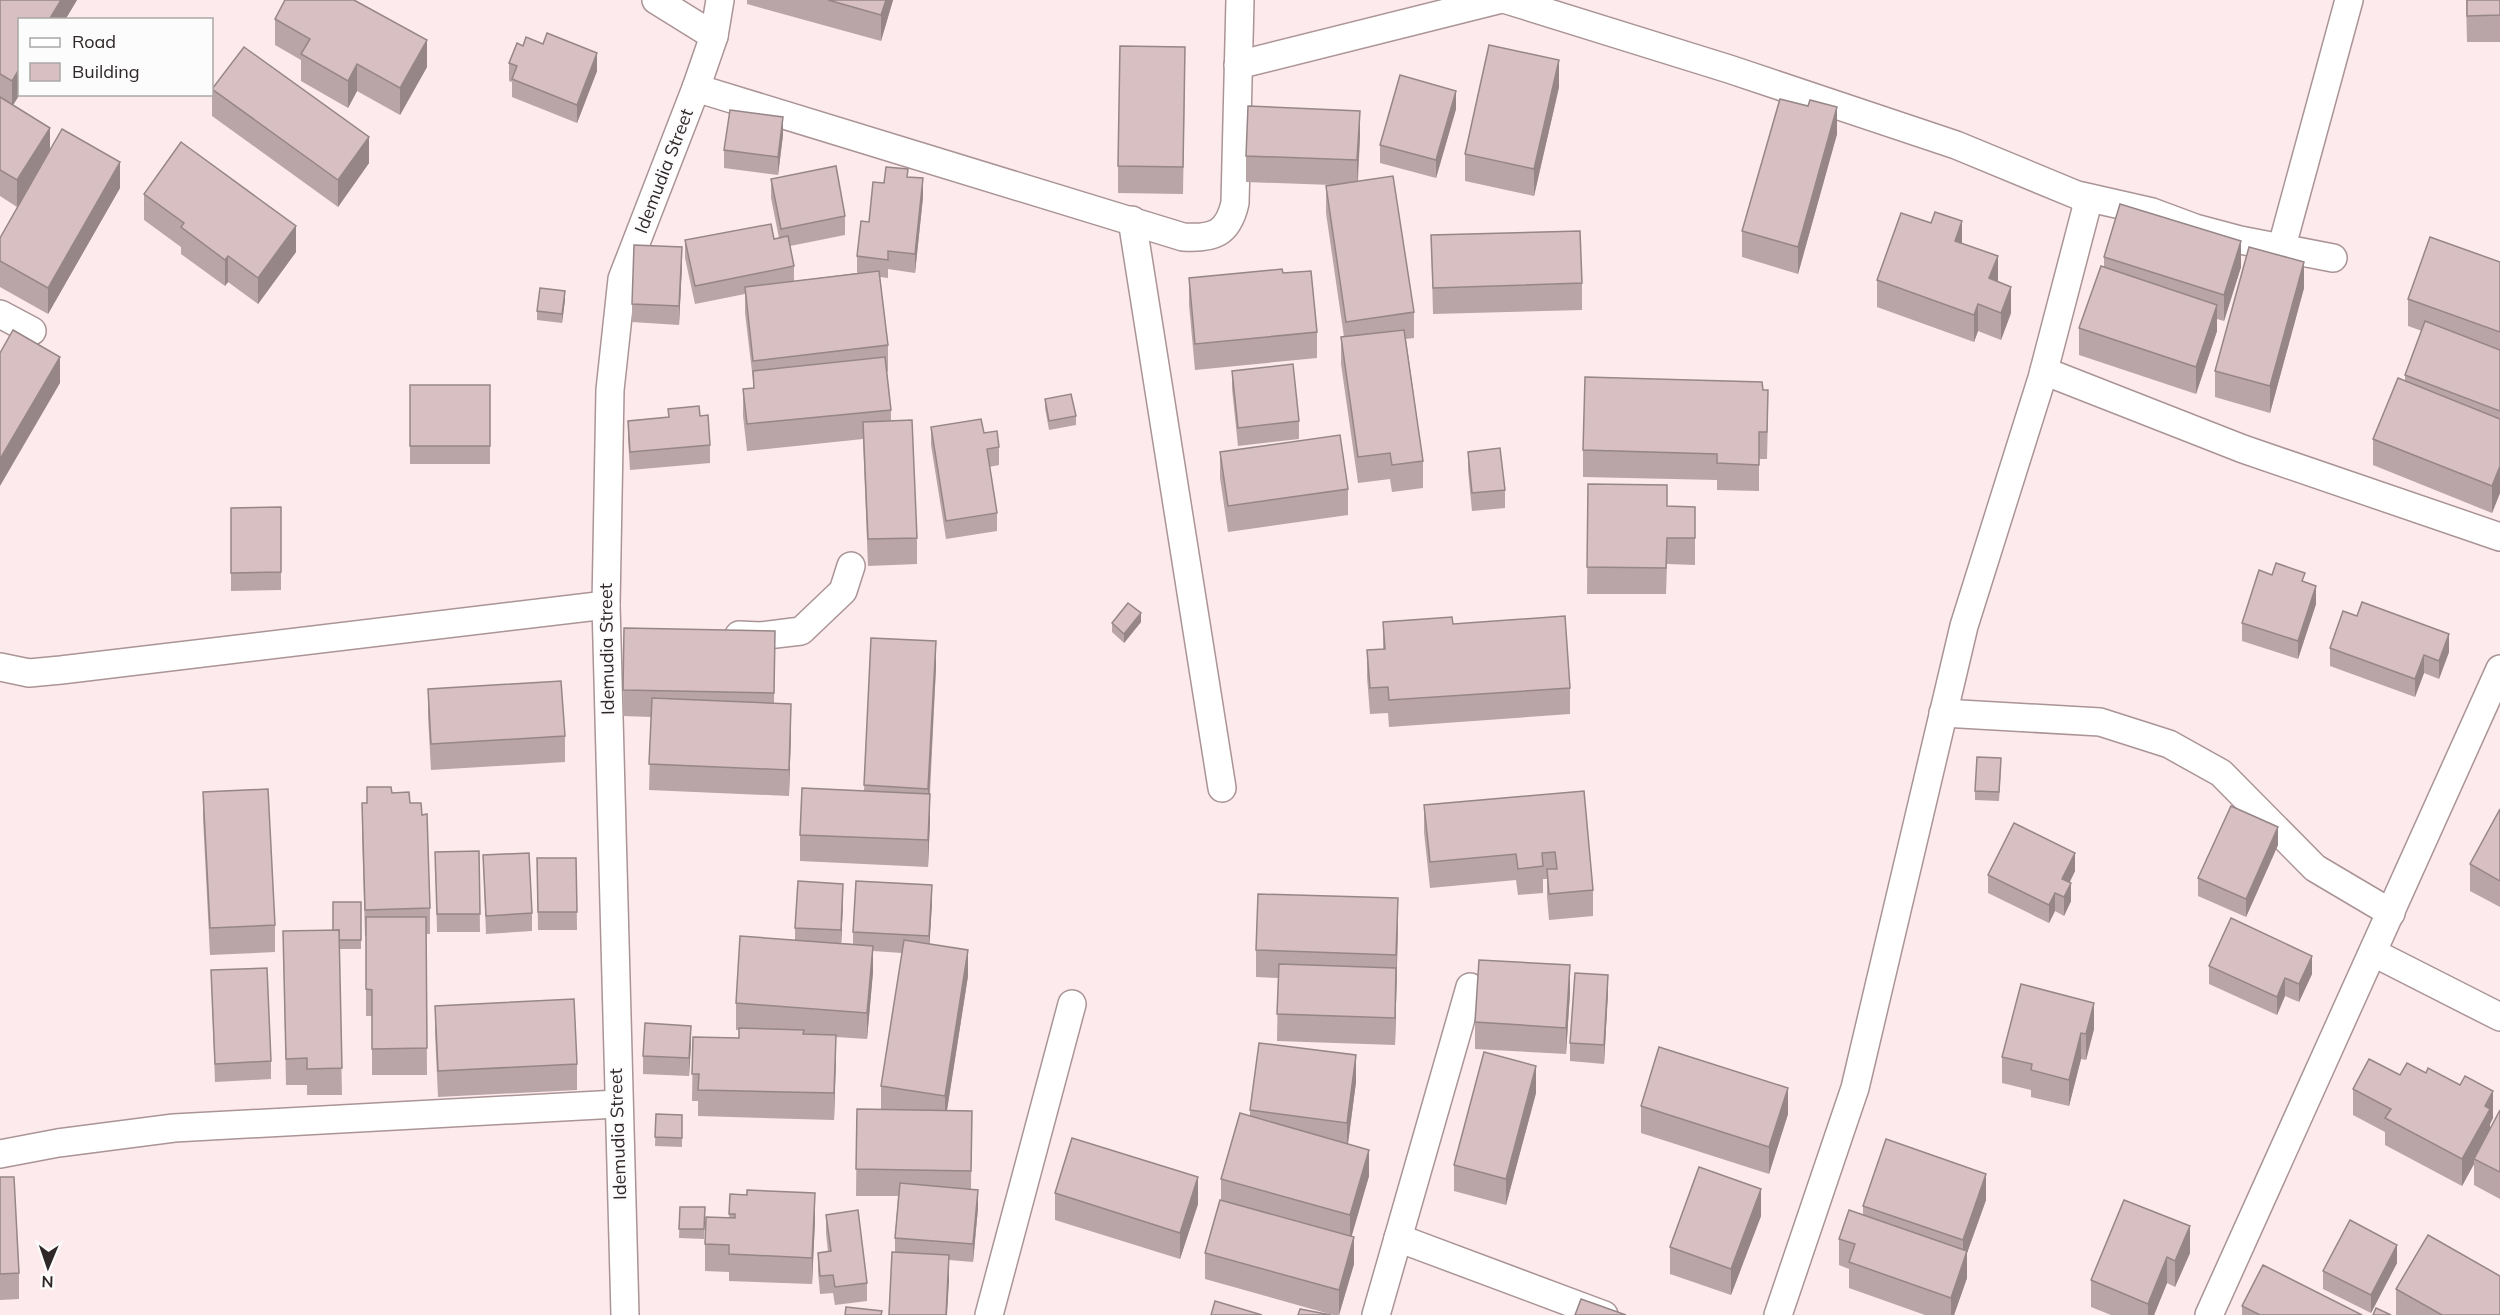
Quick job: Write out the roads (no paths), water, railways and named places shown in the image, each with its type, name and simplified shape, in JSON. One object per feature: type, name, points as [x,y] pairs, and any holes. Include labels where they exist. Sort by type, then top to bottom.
[{"type":"street","points":[[656,0],[714,36]]},
{"type":"street","name":"Idemudia Street","points":[[625,1315],[617,1104],[618,634],[606,605],[610,390],[622,279],[696,88],[714,36],[720,0]]},
{"type":"street","points":[[696,88],[1183,237],[1200,238],[1222,232],[1231,219],[1235,203],[1240,0]]},
{"type":"street","points":[[1238,65],[1498,0]]},
{"type":"street","points":[[1507,0],[1730,69],[1956,145],[2090,198],[2152,212],[2194,228],[2240,240],[2282,246],[2333,258]]},
{"type":"street","points":[[2282,246],[2349,0]]},
{"type":"street","points":[[1778,1315],[1855,1088],[1964,626],[2044,371],[2090,198]]},
{"type":"street","points":[[1132,220],[1222,788]]},
{"type":"street","points":[[0,314],[32,331]]},
{"type":"street","points":[[2044,371],[2242,449],[2500,537]]},
{"type":"street","points":[[714,633],[760,636],[801,631],[843,591],[851,566]]},
{"type":"street","points":[[0,667],[29,673],[61,670],[606,605]]},
{"type":"street","points":[[2209,1315],[2500,669]]},
{"type":"street","points":[[1943,713],[2100,722],[2169,744],[2221,772],[2315,868],[2391,913]]},
{"type":"street","points":[[2374,953],[2500,1017]]},
{"type":"street","points":[[1376,1315],[1470,987]]},
{"type":"street","points":[[989,1315],[1072,1004]]},
{"type":"street","points":[[0,1154],[58,1143],[174,1128],[617,1104]]},
{"type":"street","points":[[1398,1238],[1605,1315]]}]
